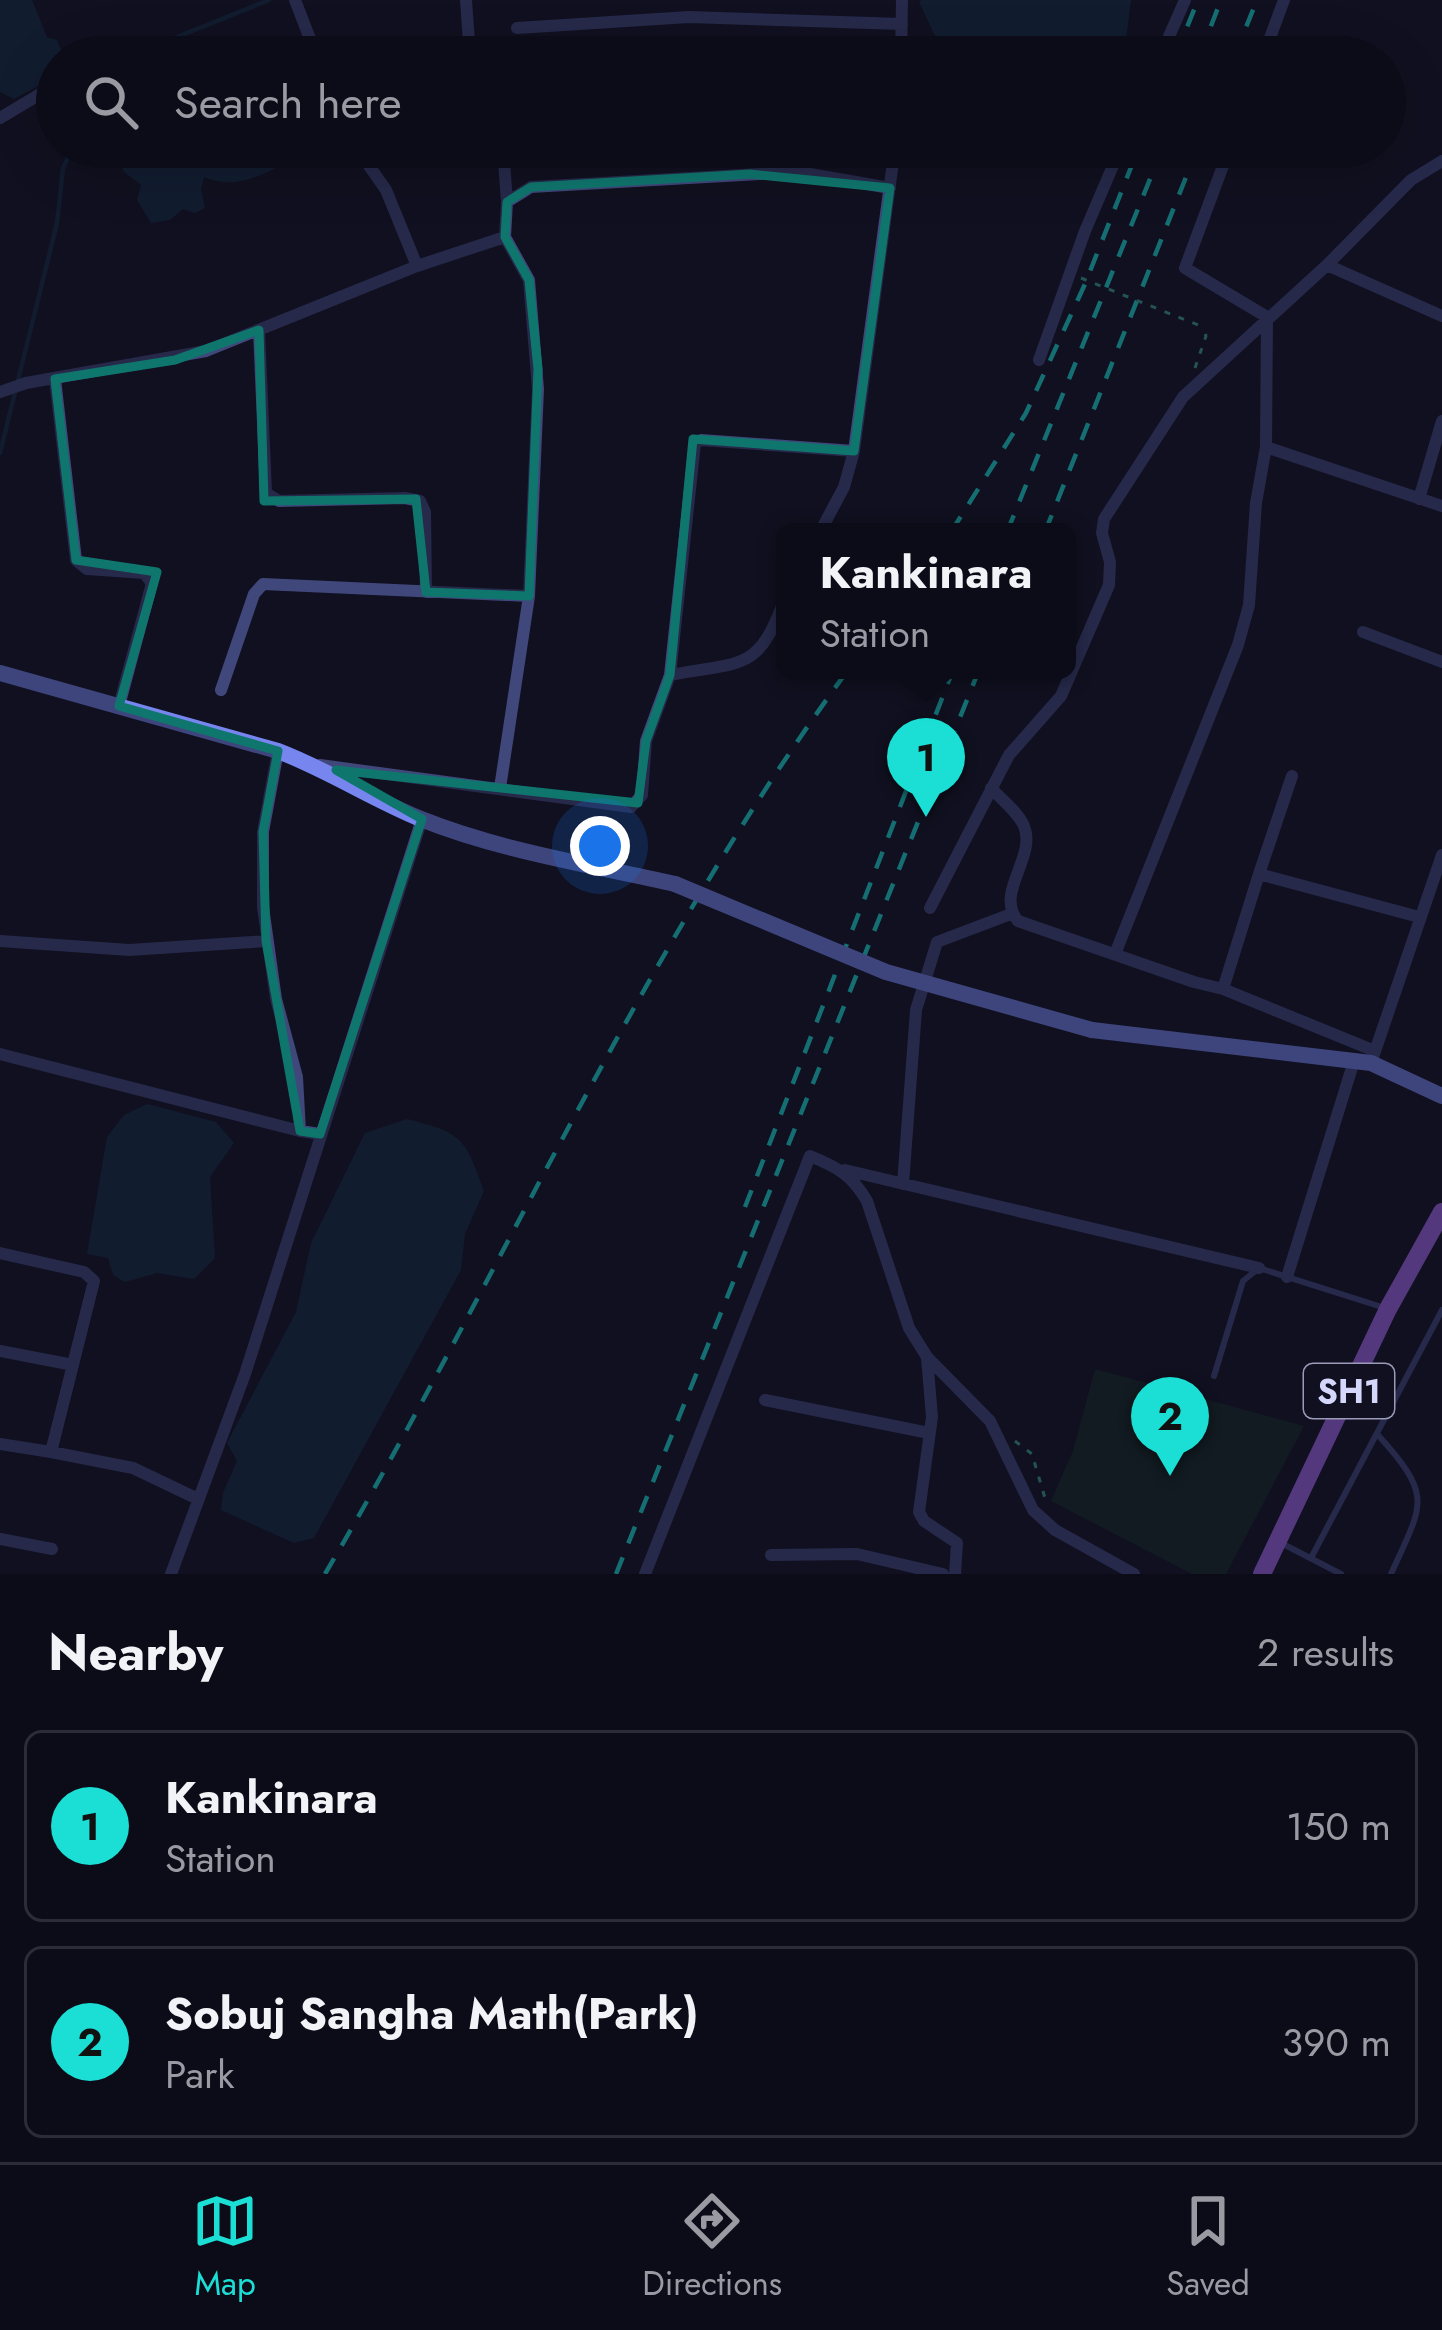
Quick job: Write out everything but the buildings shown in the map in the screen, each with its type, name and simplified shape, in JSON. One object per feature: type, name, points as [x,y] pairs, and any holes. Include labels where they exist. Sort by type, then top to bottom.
[{"type":"main road","points":[[0,673],[278,751],[422,819],[510,846],[675,884],[886,972],[1092,1030],[1367,1059],[1442,1096]]},
{"type":"main road","name":"SH1","points":[[1262,1574],[1388,1309],[1442,1212]]},
{"type":"street","points":[[295,0],[309,36]]},
{"type":"street","points":[[466,0],[469,36]]},
{"type":"street","points":[[902,0],[902,36]]},
{"type":"street","points":[[1169,36],[1185,0]]},
{"type":"street","points":[[1271,36],[1284,0]]},
{"type":"street","points":[[517,28],[689,17],[902,24]]},
{"type":"street","points":[[0,118],[36,97]]},
{"type":"street","points":[[1076,662],[1109,586],[1104,519],[1184,397],[1411,180],[1442,161]]},
{"type":"street","points":[[371,168],[386,190],[417,266]]},
{"type":"street","points":[[500,788],[529,596],[538,369],[529,280],[505,237],[505,168]]},
{"type":"street","points":[[825,523],[844,487],[854,451],[892,168]]},
{"type":"street","points":[[1039,360],[1113,168]]},
{"type":"street","points":[[1222,168],[1185,268],[1267,317]]},
{"type":"street","points":[[507,202],[531,187],[750,173],[810,174],[890,188]]},
{"type":"street","points":[[3,391],[26,383],[175,359],[505,237]]},
{"type":"street","points":[[1327,265],[1442,316]]},
{"type":"street","points":[[1115,954],[1244,626],[1266,447],[1267,317]]},
{"type":"street","points":[[259,330],[266,494],[279,501],[405,498],[420,502],[425,512],[426,592]]},
{"type":"street","points":[[55,379],[76,560],[87,568],[144,573],[152,584],[119,706]]},
{"type":"street","points":[[1419,499],[1442,421]]},
{"type":"street","points":[[313,764],[620,807],[638,803],[646,741],[670,675],[695,443],[854,451]]},
{"type":"street","points":[[1266,447],[1442,506]]},
{"type":"street","points":[[220,690],[254,594],[263,584],[529,596]]},
{"type":"street","points":[[670,675],[754,655],[776,622]]},
{"type":"street","points":[[1363,632],[1442,662]]},
{"type":"street","points":[[930,908],[1016,744],[1061,696],[1068,679]]},
{"type":"street","points":[[278,751],[262,832],[266,941],[297,1077],[300,1131]]},
{"type":"street","points":[[1223,989],[1292,776]]},
{"type":"street","points":[[991,788],[1025,827],[1026,846],[1009,902],[1018,920],[1223,989],[1367,1059]]},
{"type":"street","points":[[171,1574],[245,1375],[422,819]]},
{"type":"street","points":[[1287,1276],[1442,854]]},
{"type":"street","points":[[1259,874],[1418,917]]},
{"type":"street","points":[[903,1184],[916,1010],[937,942],[1011,914]]},
{"type":"street","points":[[0,941],[129,950],[266,941]]},
{"type":"street","points":[[0,1054],[320,1134]]},
{"type":"street","points":[[645,1574],[809,1156],[845,1170],[1259,1268]]},
{"type":"street","points":[[845,1170],[867,1202],[899,1305],[927,1357],[990,1421],[1033,1510],[1054,1530],[1134,1574]]},
{"type":"street","points":[[0,1252],[84,1272],[94,1282],[51,1452]]},
{"type":"street","points":[[0,1352],[73,1365]]},
{"type":"street","points":[[927,1357],[932,1403],[921,1518],[957,1543],[956,1574]]},
{"type":"street","points":[[765,1400],[929,1433]]},
{"type":"street","points":[[0,1444],[133,1468],[198,1498]]},
{"type":"street","points":[[0,1539],[52,1549]]},
{"type":"street","points":[[771,1555],[857,1554],[943,1574]]},
{"type":"lane","points":[[1214,1376],[1243,1281],[1259,1268],[1388,1309]]},
{"type":"lane","points":[[1311,1558],[1442,1310]]},
{"type":"lane","points":[[1377,1434],[1405,1465],[1419,1496],[1419,1511],[1391,1574]]},
{"type":"lane","points":[[1278,1541],[1341,1574]]},
{"type":"path","points":[[1081,278],[1203,327],[1206,336],[1184,397]]},
{"type":"path","points":[[990,1421],[1033,1454],[1054,1530]]},
{"type":"highlighted area","points":[[750,174],[890,188],[854,451],[693,439],[670,675],[646,741],[638,803],[336,770],[422,819],[320,1134],[300,1131],[266,941],[263,832],[278,751],[119,706],[157,572],[76,560],[55,379],[175,360],[259,330],[264,501],[416,499],[426,592],[529,596],[538,369],[529,280],[505,237],[507,202],[531,187]]},
{"type":"green space","points":[[1095,1369],[1304,1426],[1226,1574],[1192,1574],[1051,1501],[1073,1451]]},
{"type":"water","points":[[0,0],[32,0],[47,36],[36,36],[36,87],[14,99],[0,92]]},
{"type":"water","points":[[1131,0],[1126,36],[935,36],[919,2]]},
{"type":"water","points":[[123,168],[275,168],[235,182],[204,177],[205,208],[195,213],[183,209],[170,220],[151,223],[137,200],[141,185]]},
{"type":"water","points":[[147,1104],[216,1122],[234,1143],[210,1177],[215,1258],[194,1279],[157,1273],[125,1282],[113,1275],[108,1258],[87,1254],[107,1137],[124,1115]]},
{"type":"water","points":[[407,1119],[459,1140],[484,1191],[465,1234],[461,1270],[314,1538],[294,1543],[221,1510],[237,1461],[227,1443],[296,1312],[311,1243],[365,1133]]},
{"type":"waterway","points":[[179,36],[269,0]]},
{"type":"waterway","points":[[0,453],[57,223],[63,168]]},
{"type":"railway","points":[[1183,36],[1198,0]]},
{"type":"railway","points":[[1207,36],[1221,0]]},
{"type":"railway","points":[[1242,36],[1257,0]]},
{"type":"railway","points":[[957,523],[1026,413],[1131,168]]},
{"type":"railway","points":[[1011,523],[1154,168]]},
{"type":"railway","points":[[1049,523],[1190,168]]},
{"type":"railway","points":[[325,1574],[638,1000],[773,777],[842,679]]},
{"type":"railway","points":[[745,1207],[950,679]]},
{"type":"railway","points":[[616,1574],[975,679]]},
{"type":"place","name":"Kankinara","points":[[926,817]]},
{"type":"place","name":"Sobuj Sangha Math(Park)","points":[[1170,1476]]}]
